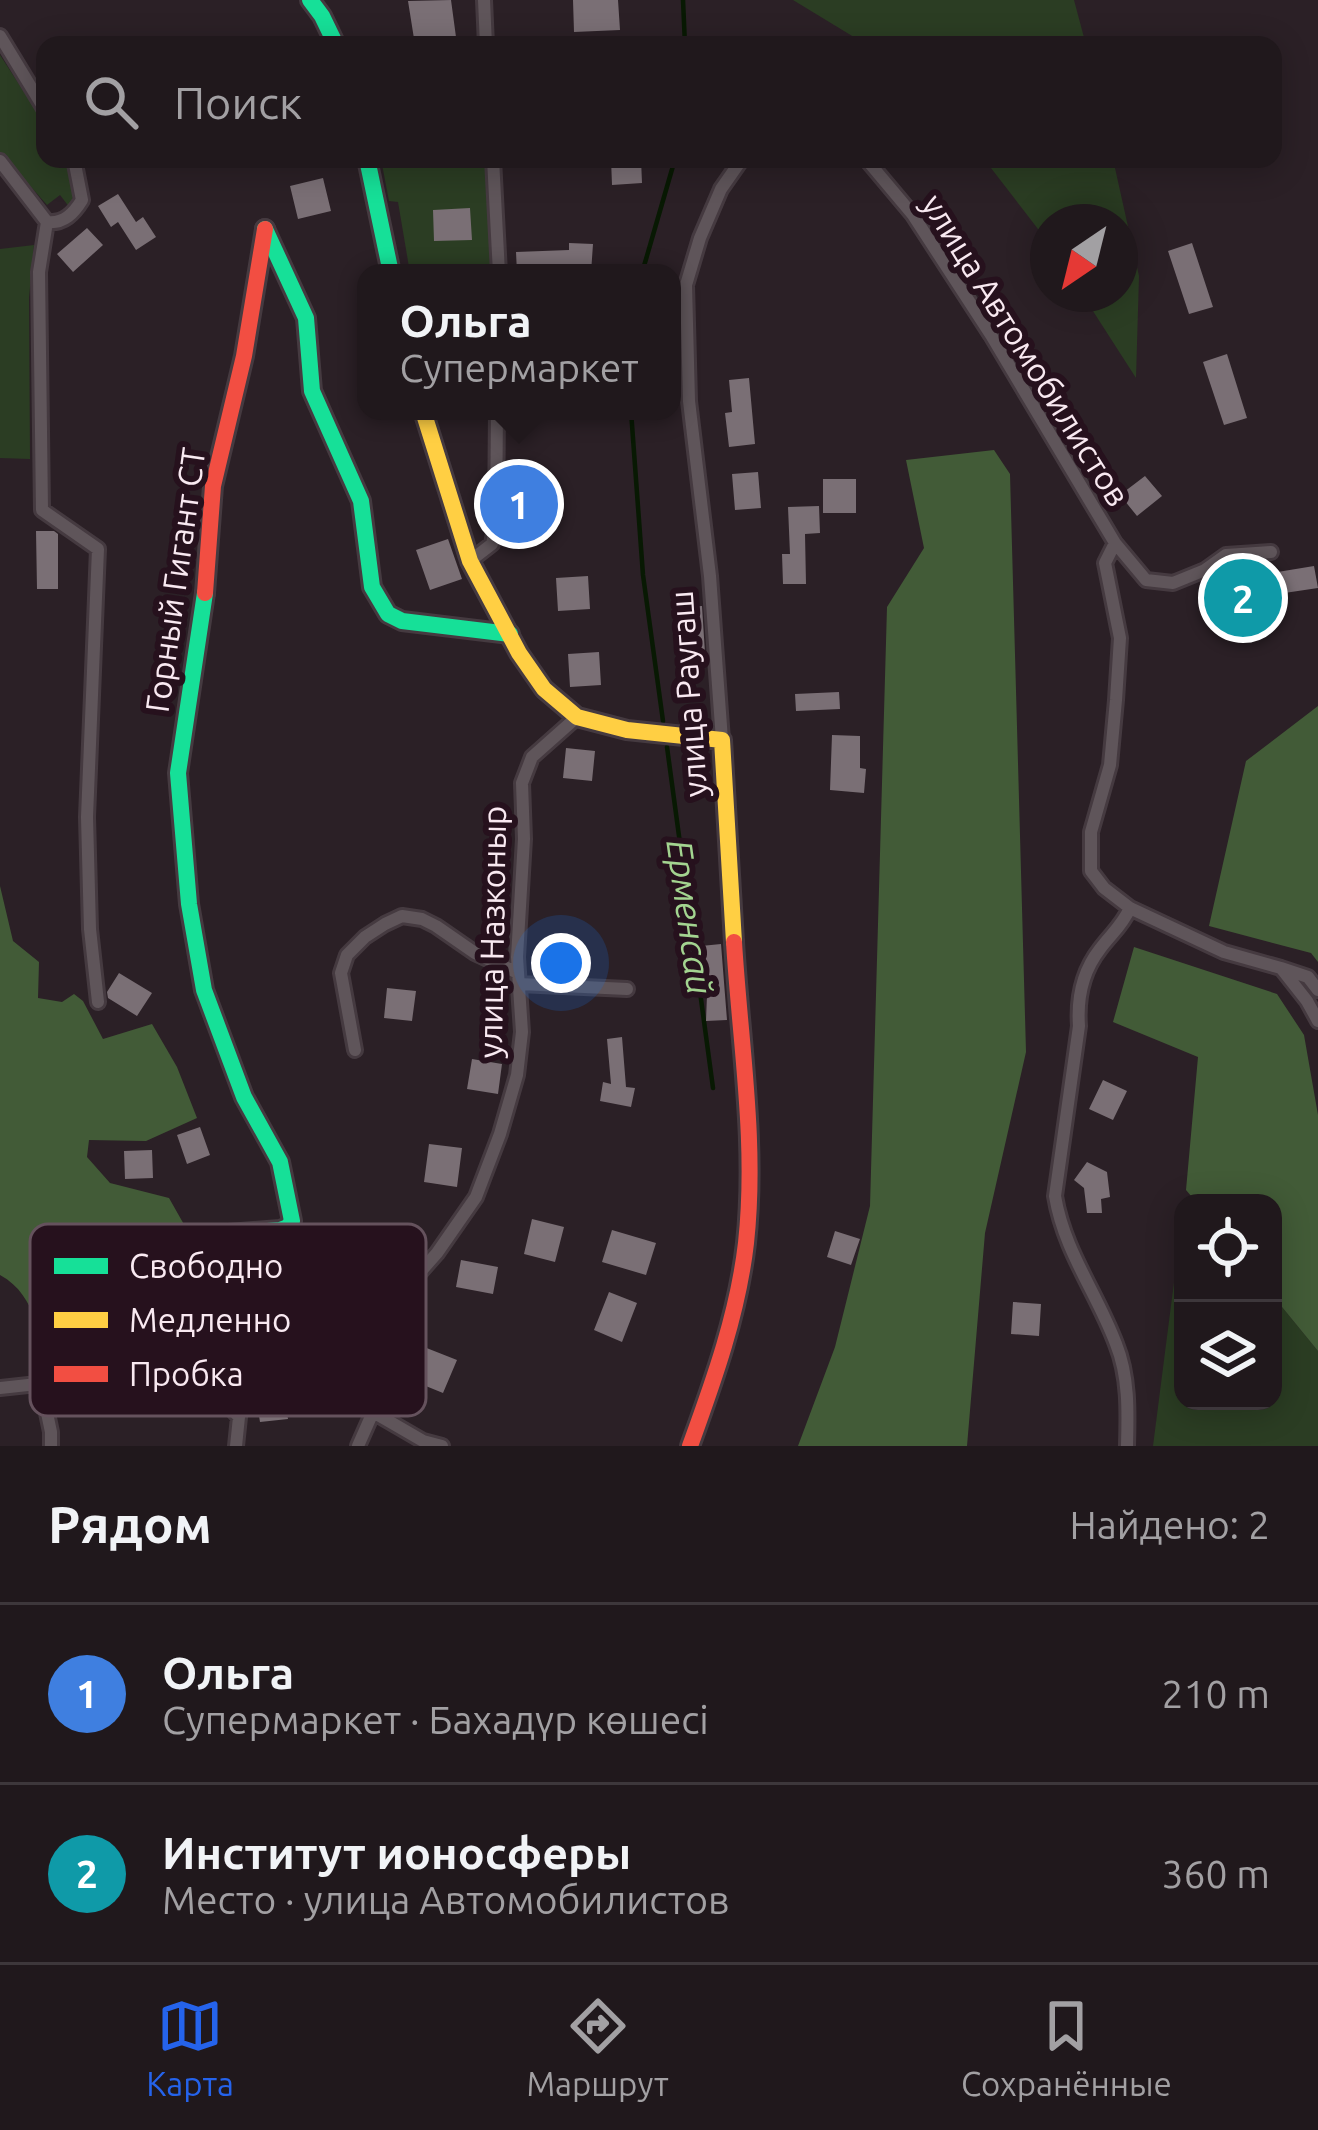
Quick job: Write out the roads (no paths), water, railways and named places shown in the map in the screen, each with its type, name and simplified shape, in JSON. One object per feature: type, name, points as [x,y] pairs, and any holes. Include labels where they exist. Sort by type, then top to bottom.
[{"type":"street","points":[[310,0],[332,36]]},
{"type":"street","points":[[484,0],[486,36]]},
{"type":"street","points":[[0,35],[36,95]]},
{"type":"street","points":[[0,161],[47,222],[55,223],[73,214],[82,200],[76,168]]},
{"type":"street","points":[[369,168],[389,264]]},
{"type":"street","points":[[494,168],[499,264]]},
{"type":"street","name":"улица Раугаш","points":[[690,1446],[735,1307],[748,1218],[746,1081],[708,561],[689,401],[686,285],[700,238],[736,168]]},
{"type":"street","name":"улица Автомобилистов","points":[[874,168],[913,215],[978,315],[1114,543],[1147,580],[1173,584],[1226,555],[1271,552]]},
{"type":"street","points":[[47,222],[39,272],[42,510],[98,549],[87,817],[90,929],[98,1002]]},
{"type":"street","name":"Горный Гигант СТ","points":[[290,1224],[280,1162],[244,1097],[204,990],[189,904],[178,773],[204,613],[213,486],[244,356],[265,229],[306,318],[312,391],[361,501],[372,587],[388,614],[402,621],[510,634]]},
{"type":"street","points":[[426,420],[470,561],[518,653],[544,689],[578,716],[627,730],[722,740]]},
{"type":"street","points":[[470,561],[492,544],[496,524],[497,420]]},
{"type":"street","points":[[1114,543],[1105,563],[1120,638],[1116,700],[1110,765],[1091,832],[1091,871],[1130,908],[1224,952],[1308,977],[1318,990]]},
{"type":"street","name":"улица Назконыр","points":[[426,1265],[476,1197],[517,1075],[522,1032],[522,783],[532,757],[578,716]]},
{"type":"street","points":[[1127,1446],[1128,1395],[1118,1349],[1069,1245],[1055,1196],[1079,1026],[1077,1000],[1099,949],[1123,925],[1130,908]]},
{"type":"street","points":[[355,1050],[341,973],[347,955],[365,937],[402,916],[436,926],[519,979],[627,989]]},
{"type":"street","points":[[1281,968],[1318,1022]]},
{"type":"street","name":"улица Назконыр","points":[[0,1388],[30,1385]]},
{"type":"street","points":[[48,1416],[50,1446]]},
{"type":"street","points":[[236,1446],[237,1416]]},
{"type":"street","points":[[358,1446],[371,1416]]},
{"type":"street","points":[[380,1416],[423,1441],[442,1446]]},
{"type":"waterway","name":"Ерменсай","points":[[683,0],[685,36]]},
{"type":"waterway","name":"Ерменсай","points":[[645,264],[672,168]]},
{"type":"waterway","name":"Ерменсай","points":[[632,420],[643,575],[663,721]]},
{"type":"waterway","name":"Ерменсай","points":[[667,747],[713,1088]]},
{"type":"place","name":"Ольга","points":[[519,504]]},
{"type":"place","name":"Институт ионосферы","points":[[1243,598]]}]
